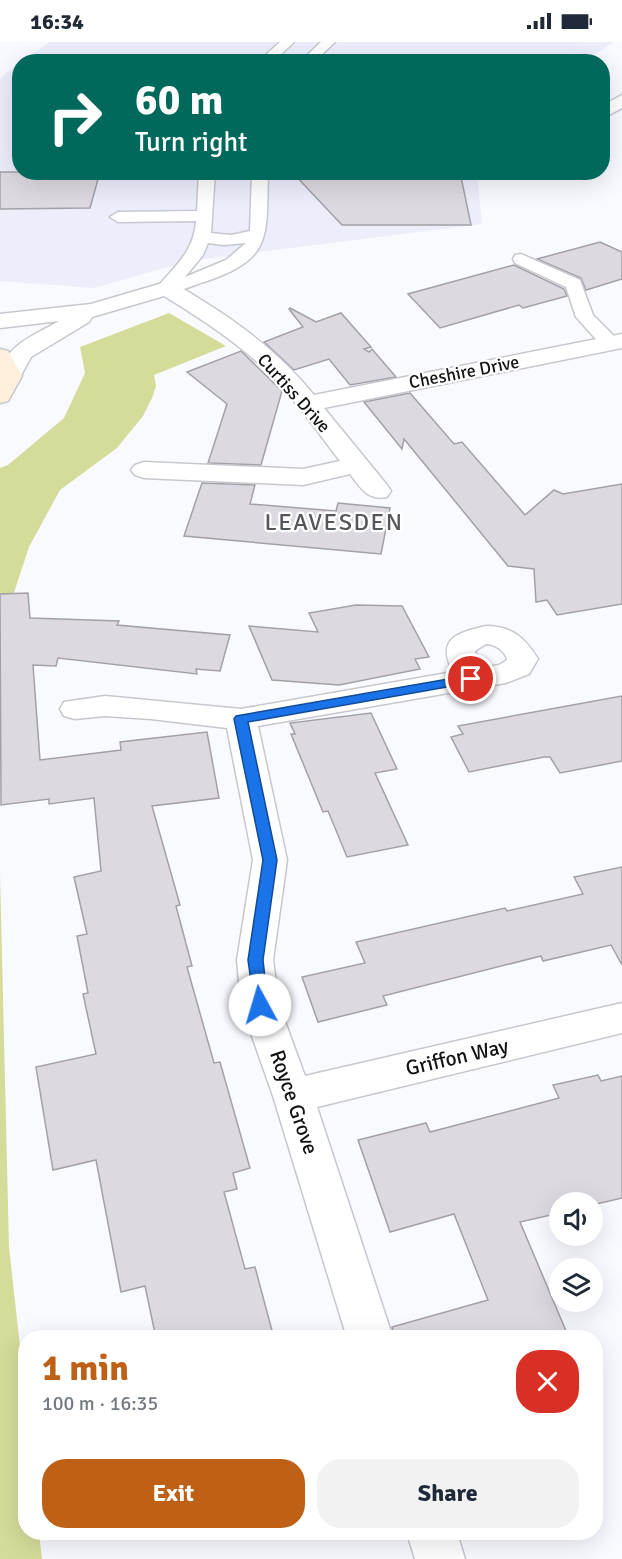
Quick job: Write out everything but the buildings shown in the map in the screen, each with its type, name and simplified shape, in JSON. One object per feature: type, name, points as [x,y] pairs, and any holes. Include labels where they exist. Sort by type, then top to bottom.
[{"type":"street","points":[[0,321],[93,310],[166,288]]},
{"type":"street","name":"Curtiss Drive","points":[[166,288],[265,357],[307,404],[378,491]]},
{"type":"street","points":[[3,376],[21,353],[93,310]]},
{"type":"street","name":"Cheshire Drive","points":[[307,404],[616,342]]},
{"type":"street","points":[[144,470],[303,477],[356,465]]},
{"type":"street","points":[[75,710],[105,706],[241,719],[471,679]]},
{"type":"street","name":"Royce Grove","points":[[241,719],[270,860],[255,960],[260,1005],[293,1096],[367,1330]]},
{"type":"street","name":"Griffon Way","points":[[293,1096],[622,1018]]},
{"type":"street","points":[[434,1540],[440,1559]]},
{"type":"lane","points":[[274,54],[288,42]]},
{"type":"lane","points":[[315,54],[329,42]]},
{"type":"lane","points":[[166,288],[197,251],[203,236],[206,180]]},
{"type":"lane","points":[[166,288],[217,271],[239,260],[255,242],[258,234],[260,180]]},
{"type":"lane","points":[[258,212],[276,212]]},
{"type":"lane","points":[[118,218],[204,216]]},
{"type":"lane","points":[[203,236],[211,240],[226,241],[258,234]]},
{"type":"lane","points":[[521,259],[574,284],[585,317],[616,342]]},
{"type":"shaded area","points":[[50,42],[614,42],[595,54],[32,54]]},
{"type":"shaded area","points":[[12,68],[12,180],[478,180],[482,224],[189,261],[94,288],[0,281],[0,78]]},
{"type":"green space","points":[[169,313],[226,346],[154,375],[156,386],[143,416],[117,448],[60,490],[29,547],[0,635],[0,468],[8,465],[64,418],[85,373],[80,347]]},
{"type":"green space","points":[[0,872],[9,1247],[18,1330],[18,1540],[40,1540],[42,1559],[0,1559]]},
{"type":"district","name":"LEAVESDEN","points":[[334,522]]},
{"type":"route","points":[[260,1005],[255,960],[270,860],[241,719],[471,679]]}]
